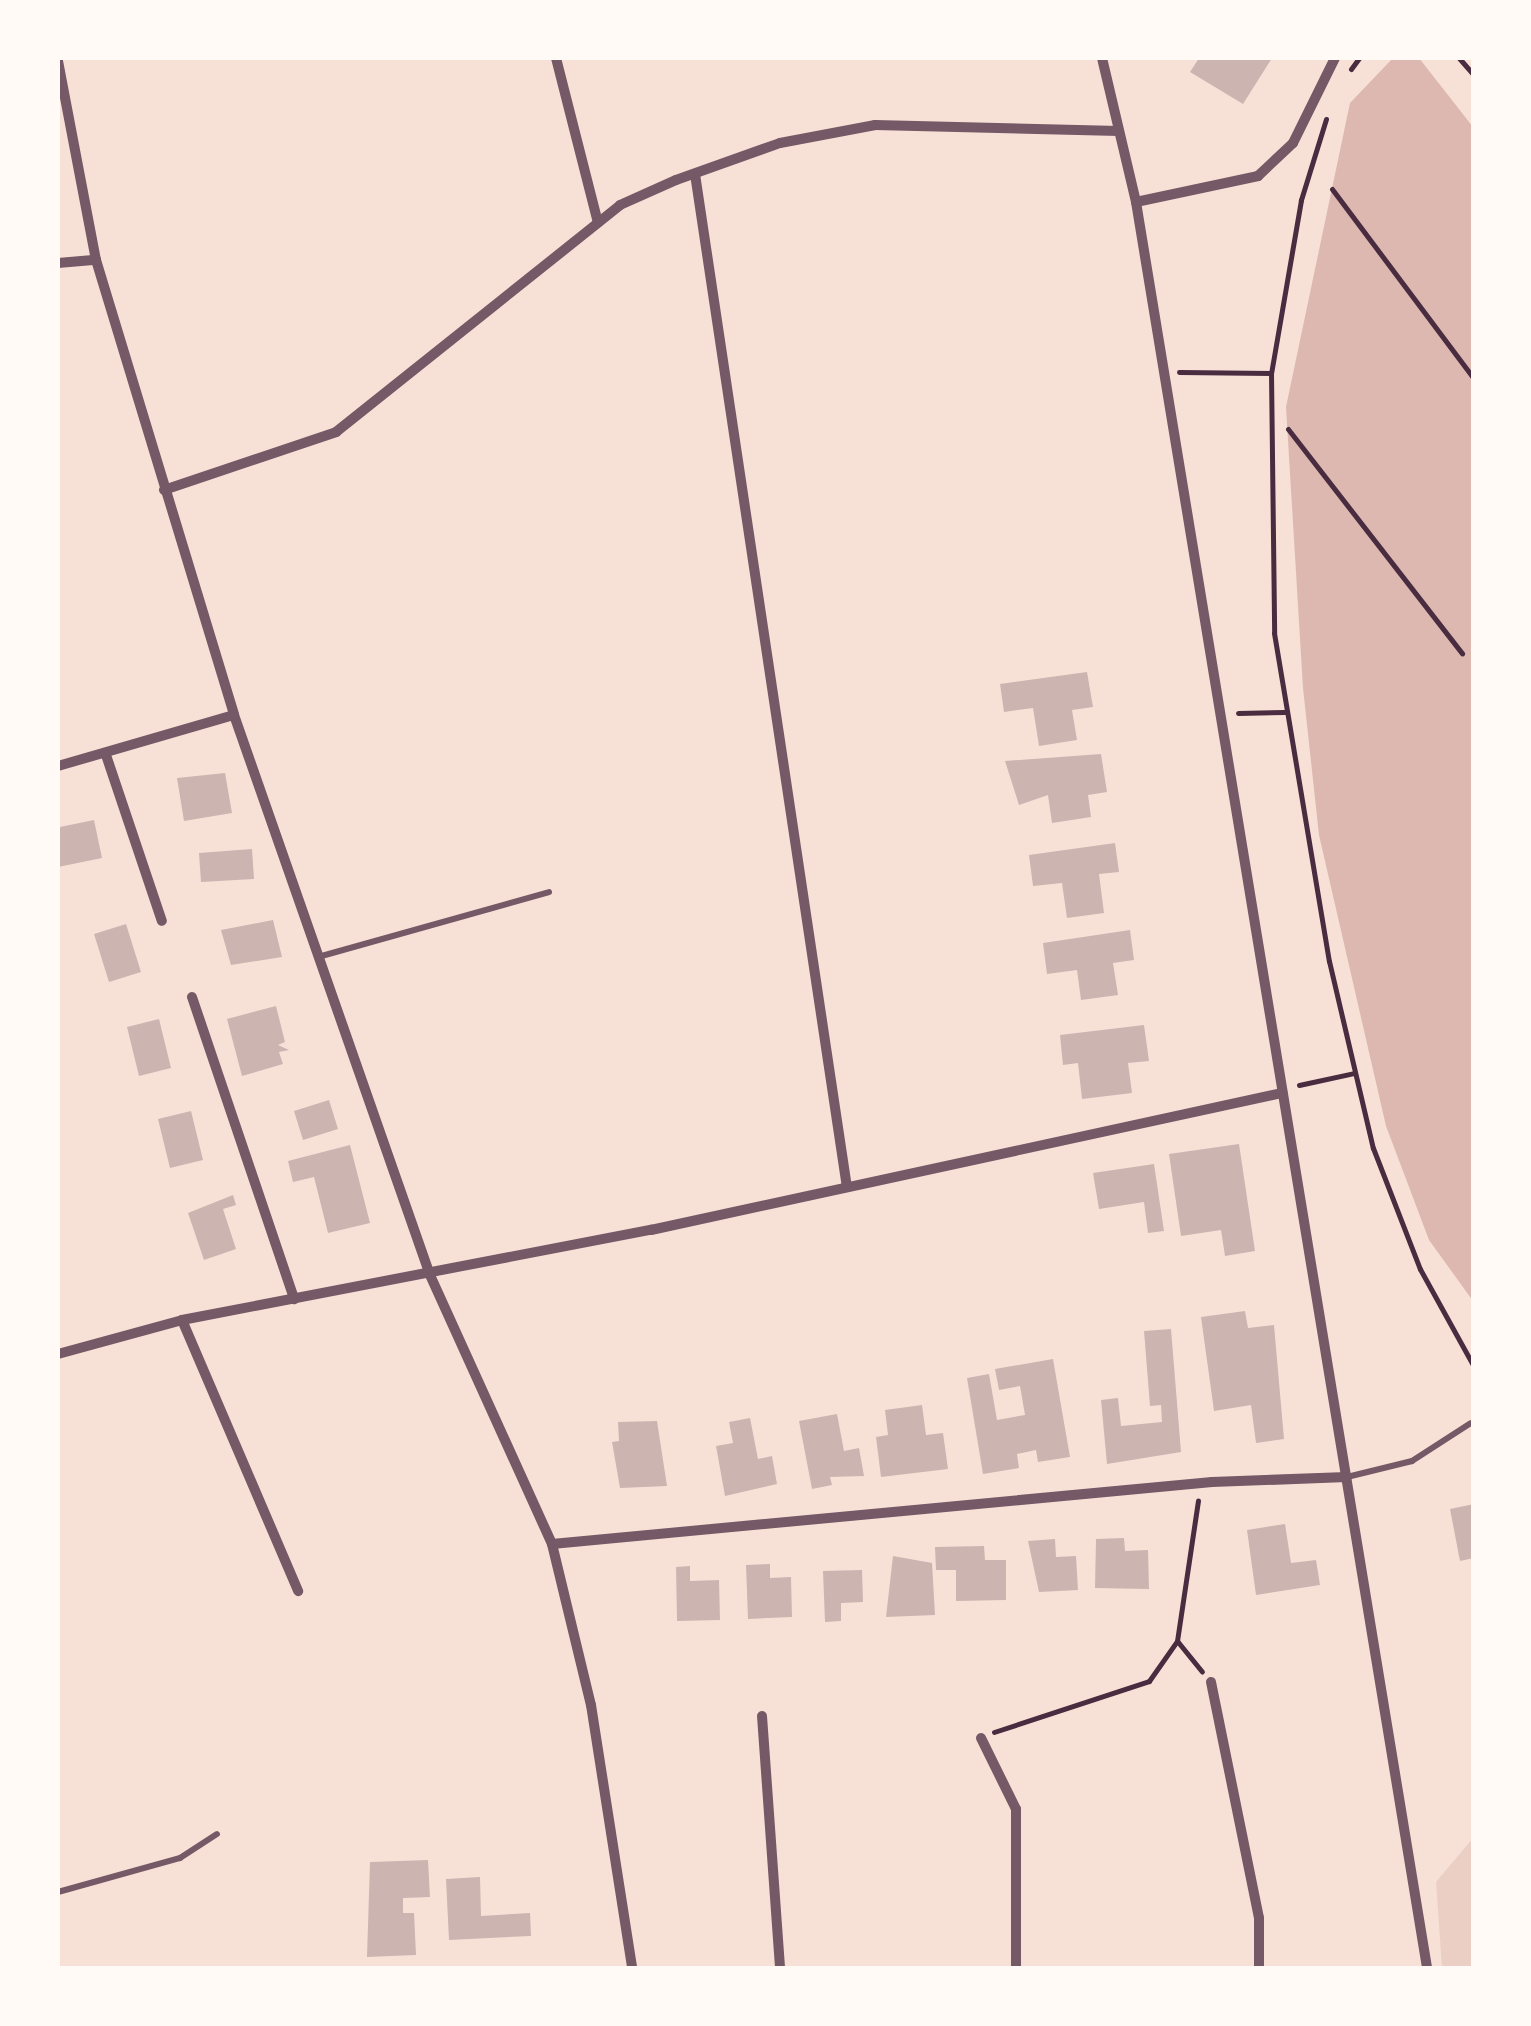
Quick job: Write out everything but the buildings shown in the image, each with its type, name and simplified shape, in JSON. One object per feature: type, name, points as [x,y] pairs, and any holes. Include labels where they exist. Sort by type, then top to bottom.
[{"type":"street","points":[[556,58],[598,223]]},
{"type":"street","points":[[1102,58],[1136,202],[1426,1968]]},
{"type":"street","points":[[1136,202],[1258,176],[1293,142],[1335,58]]},
{"type":"street","points":[[58,61],[96,260],[234,714],[430,1275],[552,1544],[591,1705],[632,1968]]},
{"type":"street","points":[[164,490],[336,432],[598,223],[695,174],[780,143],[875,126],[1118,131]]},
{"type":"street","points":[[695,174],[847,1187]]},
{"type":"street","points":[[58,264],[96,260]]},
{"type":"street","points":[[58,766],[106,755],[234,714]]},
{"type":"street","points":[[106,755],[162,921]]},
{"type":"street","points":[[192,997],[294,1300]]},
{"type":"street","points":[[58,1354],[182,1320],[430,1275],[1282,1092]]},
{"type":"street","points":[[182,1320],[298,1591]]},
{"type":"street","points":[[552,1544],[1199,1483],[1348,1478]]},
{"type":"street","points":[[1210,1682],[1259,1918],[1259,1968]]},
{"type":"street","points":[[762,1716],[780,1968]]},
{"type":"street","points":[[981,1738],[1016,1809],[1016,1968]]},
{"type":"lane","points":[[317,958],[548,892]]},
{"type":"lane","points":[[1348,1478],[1412,1461],[1471,1423]]},
{"type":"lane","points":[[58,1892],[180,1858],[217,1834]]},
{"type":"path","points":[[1346,77],[1359,58]]},
{"type":"path","points":[[1459,58],[1474,75]]},
{"type":"path","points":[[1332,104],[1301,200],[1272,373],[1268,534],[1285,712],[1354,1074],[1420,1268],[1474,1367]]},
{"type":"path","points":[[1332,189],[1474,378]]},
{"type":"path","points":[[1164,372],[1272,373]]},
{"type":"path","points":[[1288,428],[1462,653]]},
{"type":"path","points":[[1220,713],[1285,712]]},
{"type":"path","points":[[1282,1092],[1354,1074]]},
{"type":"path","points":[[981,1738],[1038,1711],[1139,1686],[1177,1641],[1199,1483]]},
{"type":"path","points":[[1177,1641],[1210,1682]]},
{"type":"shaded area","points":[[1393,58],[1473,58],[1473,1301],[1429,1240],[1386,1126],[1319,835],[1303,688],[1286,407],[1350,103]]},
{"type":"shaded area","points":[[1473,1838],[1473,1968],[1442,1968],[1436,1882]]},
{"type":"pier","points":[[1419,58],[1473,58],[1473,127]]}]
